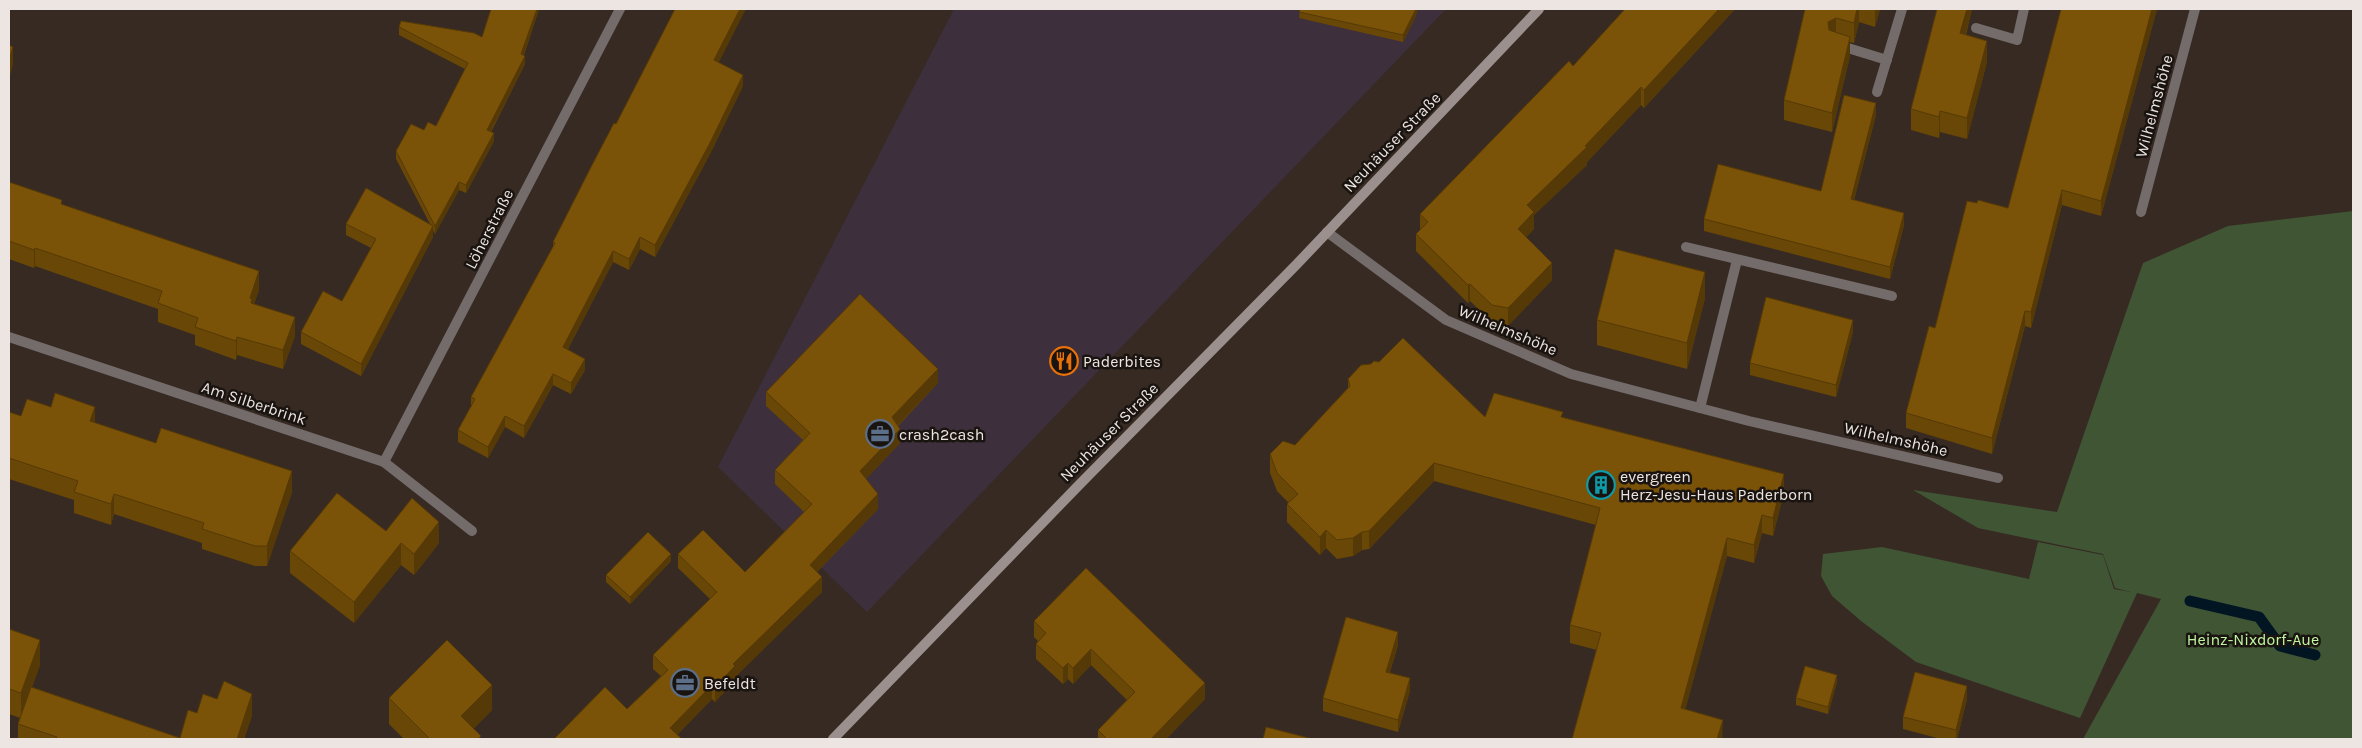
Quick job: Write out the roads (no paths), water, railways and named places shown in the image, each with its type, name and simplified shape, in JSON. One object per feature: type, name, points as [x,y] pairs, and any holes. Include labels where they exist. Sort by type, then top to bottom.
[{"type":"main road","name":"Neuhäuser Straße","points":[[833,739],[1327,232],[1539,9]]},
{"type":"street","name":"Löherstraße","points":[[384,462],[620,9]]},
{"type":"street","points":[[1877,92],[1902,9]]},
{"type":"street","points":[[1976,28],[2017,40],[2024,9]]},
{"type":"street","name":"Wilhelmshöhe","points":[[2141,212],[2195,9]]},
{"type":"street","points":[[1834,44],[1887,60]]},
{"type":"street","name":"Wilhelmshöhe","points":[[1327,232],[1446,320],[1571,374],[1700,408],[1998,478]]},
{"type":"street","points":[[1686,247],[1892,296]]},
{"type":"street","points":[[1700,408],[1737,260]]},
{"type":"street","name":"Am Silberbrink","points":[[9,337],[384,462],[472,531]]},
{"type":"waterway","points":[[2190,601],[2259,617],[2280,646],[2315,655]]},
{"type":"place","name":"Paderbites","points":[[1064,361]]},
{"type":"place","name":"crash2cash","points":[[880,434]]},
{"type":"place","name":"evergreen Herz-Jesu-Haus Paderborn","points":[[1601,485]]},
{"type":"place","name":"Befeldt","points":[[685,683]]},
{"type":"park label","name":"Heinz-Nixdorf-Aue","points":[[2253,639]]}]
